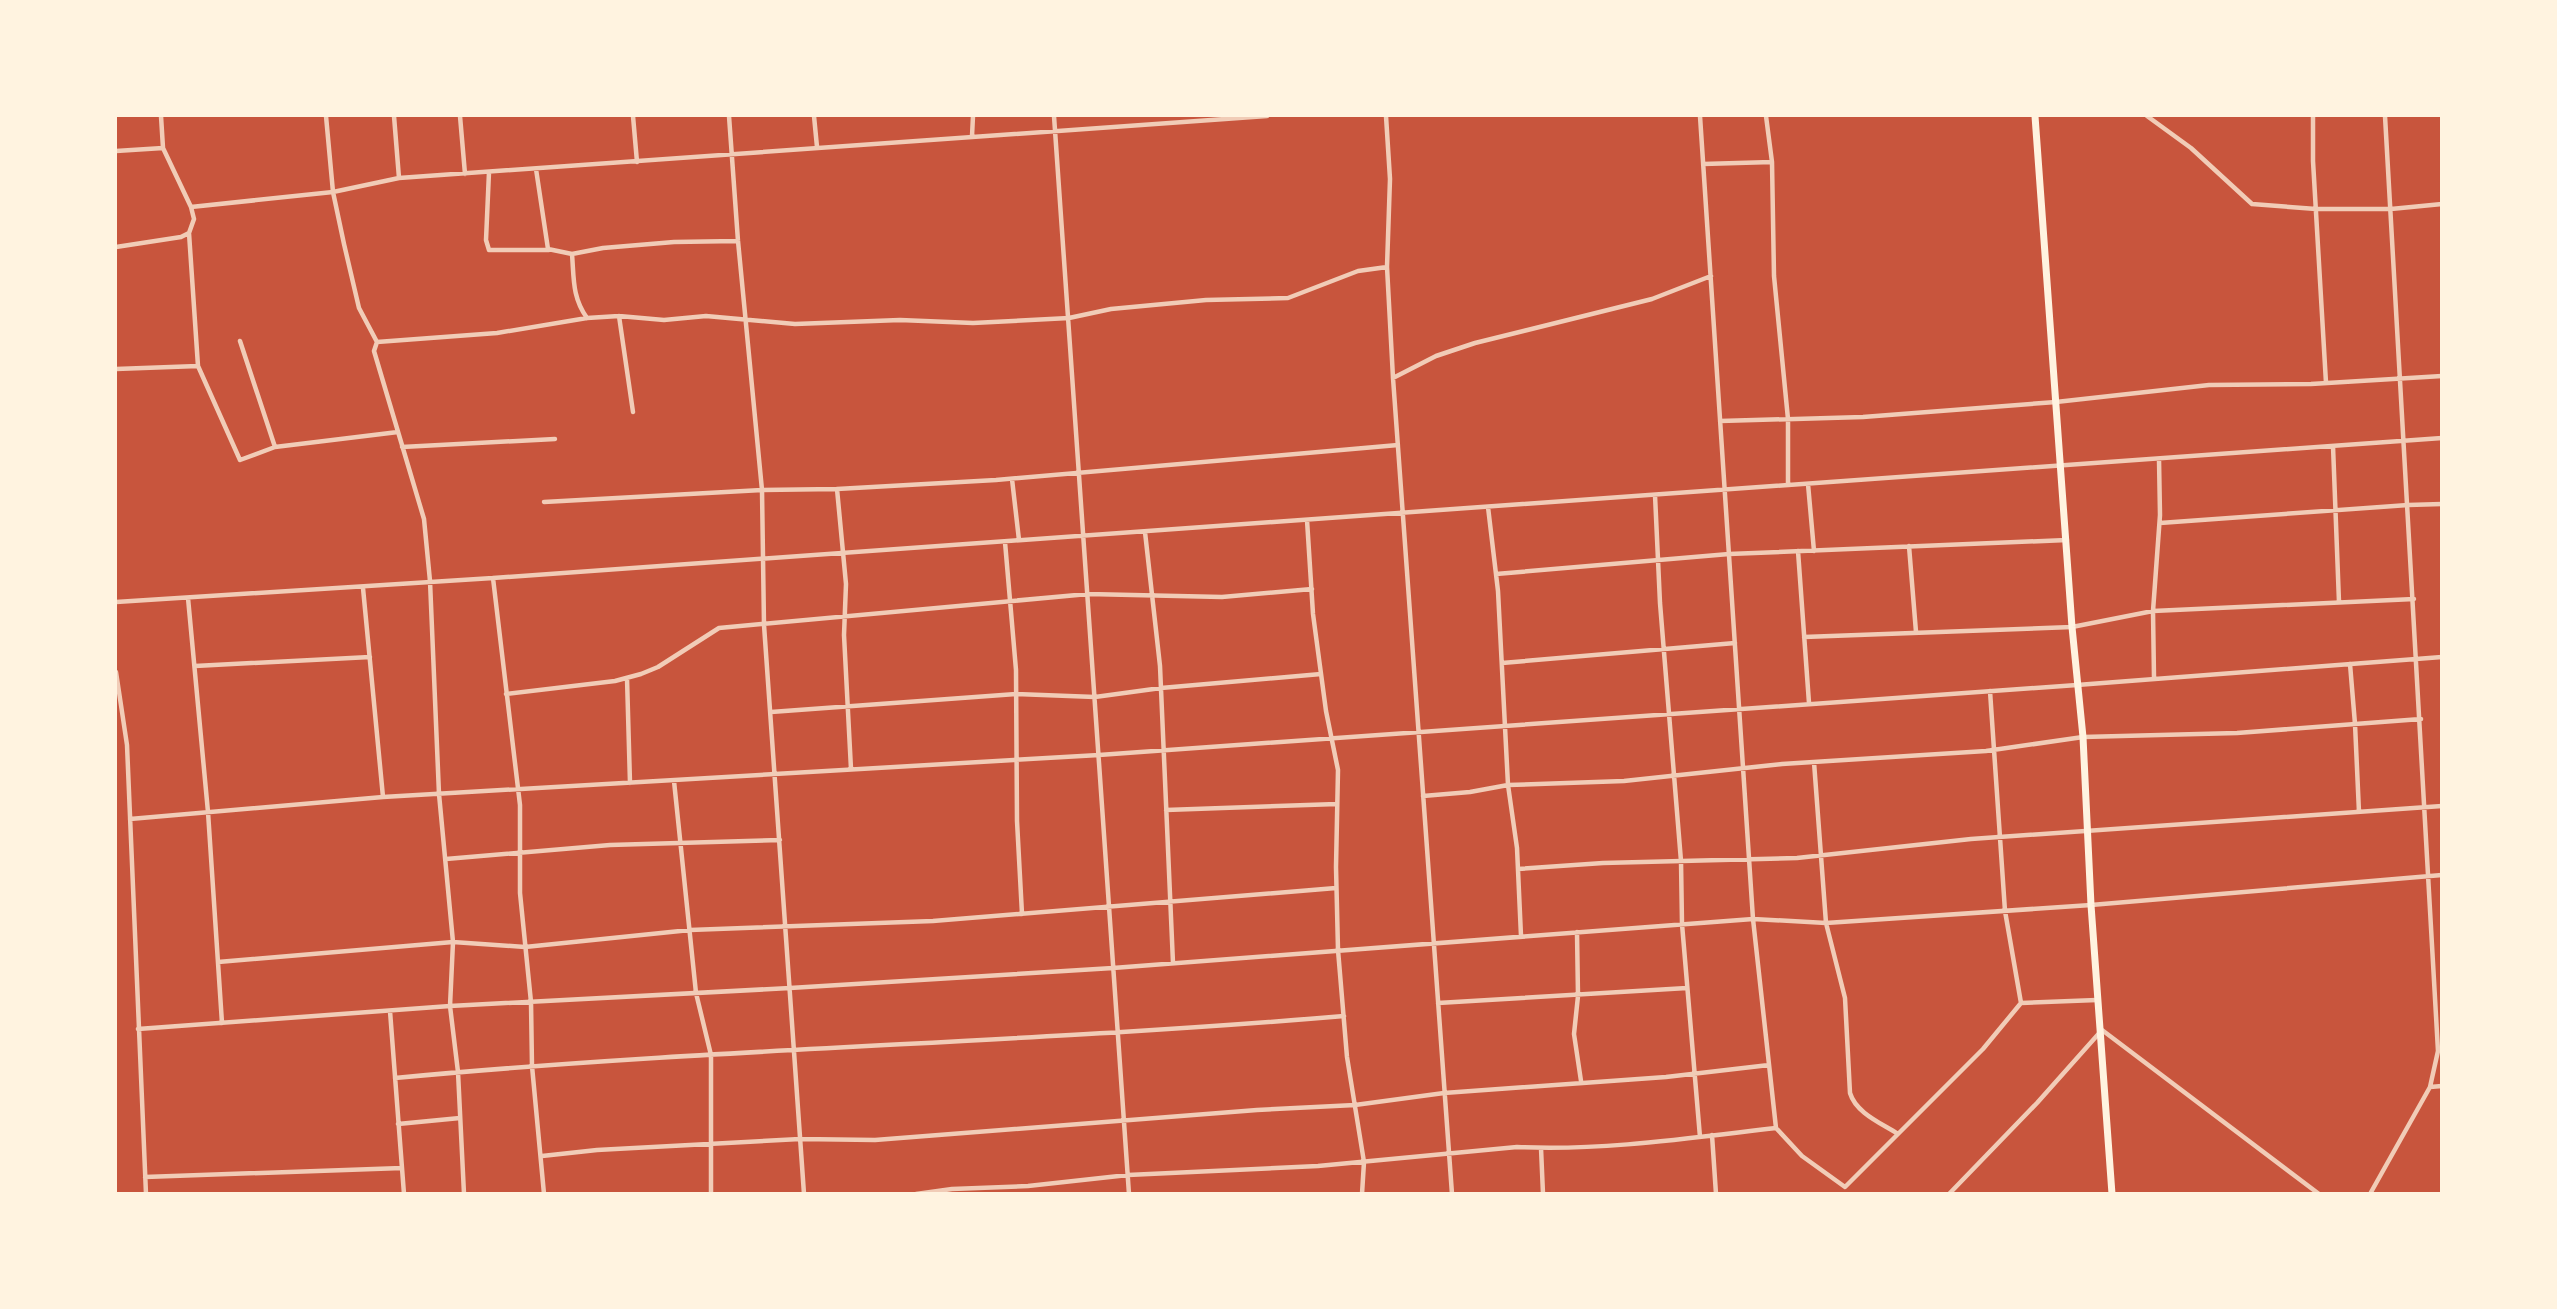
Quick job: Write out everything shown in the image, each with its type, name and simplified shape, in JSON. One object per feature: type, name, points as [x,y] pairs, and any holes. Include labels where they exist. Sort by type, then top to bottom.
[{"type":"main road","points":[[2035,116],[2072,626],[2083,737],[2091,905],[2112,1194]]},
{"type":"street","points":[[161,116],[163,149],[191,207],[194,219],[188,233],[198,366],[240,460],[275,447],[398,432]]},
{"type":"street","points":[[326,116],[333,192],[359,308],[377,342],[374,351],[424,519],[430,581],[439,794],[453,942],[450,1006],[458,1072],[464,1194]]},
{"type":"street","points":[[394,116],[399,178]]},
{"type":"street","points":[[460,116],[465,174]]},
{"type":"street","points":[[633,116],[637,162]]},
{"type":"street","points":[[729,116],[737,241],[762,490],[764,625],[804,1194]]},
{"type":"street","points":[[814,116],[817,146]]},
{"type":"street","points":[[972,136],[973,116]]},
{"type":"street","points":[[1054,116],[1129,1194]]},
{"type":"street","points":[[191,207],[333,192],[399,178],[637,162],[817,146],[1267,116]]},
{"type":"street","points":[[1386,116],[1390,179],[1387,267],[1393,378],[1452,1194]]},
{"type":"street","points":[[1700,116],[1753,919],[1776,1128],[1802,1156],[1845,1187]]},
{"type":"street","points":[[1766,116],[1772,162],[1774,276],[1788,419],[1788,485]]},
{"type":"street","points":[[2147,116],[2191,148],[2252,204],[2316,209],[2391,209],[2441,204]]},
{"type":"street","points":[[2313,116],[2326,383]]},
{"type":"street","points":[[2370,1194],[2430,1087],[2438,1051],[2439,1025],[2385,116]]},
{"type":"street","points":[[116,152],[163,149]]},
{"type":"street","points":[[1703,164],[1772,162]]},
{"type":"street","points":[[537,169],[549,250]]},
{"type":"street","points":[[489,172],[486,240],[489,250],[549,250],[572,254],[603,248],[674,242],[737,241]]},
{"type":"street","points":[[116,247],[181,237],[188,233]]},
{"type":"street","points":[[572,254],[573,286],[587,318]]},
{"type":"street","points":[[377,342],[497,333],[587,318],[619,316],[664,320],[706,316],[795,324],[900,320],[973,323],[1069,318],[1111,309],[1288,298],[1358,271],[1387,267]]},
{"type":"street","points":[[1393,378],[1436,356],[1475,343],[1652,299],[1711,276]]},
{"type":"street","points":[[619,316],[633,412]]},
{"type":"street","points":[[240,341],[275,447]]},
{"type":"street","points":[[116,369],[198,366]]},
{"type":"street","points":[[1720,421],[1863,416],[2056,402],[2209,385],[2326,383],[2441,376]]},
{"type":"street","points":[[116,602],[363,588],[430,581],[2441,438]]},
{"type":"street","points":[[402,447],[555,439]]},
{"type":"street","points":[[544,502],[1012,479],[1398,445]]},
{"type":"street","points":[[2333,446],[2339,602]]},
{"type":"street","points":[[2154,678],[2153,611],[2160,523],[2159,459]]},
{"type":"street","points":[[1012,479],[1019,541]]},
{"type":"street","points":[[1808,484],[1814,551]]},
{"type":"street","points":[[837,489],[845,553],[851,769]]},
{"type":"street","points":[[1654,495],[1681,861],[1682,924],[1700,1136]]},
{"type":"street","points":[[2160,523],[2441,504]]},
{"type":"street","points":[[1488,507],[1496,574],[1508,785],[1518,869],[1521,936]]},
{"type":"street","points":[[1307,520],[1321,674],[1338,770],[1338,950],[1364,1162],[1362,1194]]},
{"type":"street","points":[[1145,531],[1161,688],[1173,963]]},
{"type":"street","points":[[1496,574],[1729,554],[2067,540]]},
{"type":"street","points":[[1004,542],[1016,670],[1016,760],[1022,914]]},
{"type":"street","points":[[1909,546],[1916,632]]},
{"type":"street","points":[[1798,551],[1809,703]]},
{"type":"street","points":[[493,578],[518,790],[520,893],[531,1002],[532,1066],[544,1194]]},
{"type":"street","points":[[363,588],[383,797]]},
{"type":"street","points":[[506,694],[627,678],[658,667],[719,628],[1088,594],[1222,597],[1312,589]]},
{"type":"street","points":[[188,598],[208,812],[222,1023]]},
{"type":"street","points":[[1804,637],[2072,626],[2153,611],[2414,599]]},
{"type":"street","points":[[1502,663],[1735,643]]},
{"type":"street","points":[[195,666],[370,657]]},
{"type":"street","points":[[130,819],[383,797],[1163,750],[2441,657]]},
{"type":"street","points":[[2350,664],[2356,724],[2359,812]]},
{"type":"street","points":[[116,672],[127,745],[146,1194]]},
{"type":"street","points":[[771,712],[1016,694],[1095,697],[1161,688],[1321,674]]},
{"type":"street","points":[[627,678],[630,783]]},
{"type":"street","points":[[1838,1194],[1983,1049],[2021,1003],[2005,911],[1990,691]]},
{"type":"street","points":[[1423,796],[1508,785],[1624,781],[1814,762],[1994,750],[2083,737],[2237,733],[2421,719]]},
{"type":"street","points":[[1814,762],[1826,923],[1845,998],[1853,1101],[1860,1109],[1898,1134]]},
{"type":"street","points":[[674,780],[696,993],[710,1055],[711,1194]]},
{"type":"street","points":[[1166,810],[1337,804]]},
{"type":"street","points":[[1518,869],[1822,855],[2001,836],[2441,806]]},
{"type":"street","points":[[446,859],[610,845],[779,840]]},
{"type":"street","points":[[138,1030],[450,1006],[1113,968],[1753,919],[1826,923],[2005,911],[2441,875]]},
{"type":"street","points":[[218,962],[453,942],[525,947],[690,930],[933,921],[1336,888]]},
{"type":"street","points":[[1577,932],[1578,996],[1574,1034],[1581,1082]]},
{"type":"street","points":[[1438,1003],[1687,988]]},
{"type":"street","points":[[2021,1003],[2099,1000]]},
{"type":"street","points":[[390,1011],[404,1194]]},
{"type":"street","points":[[395,1078],[710,1055],[1195,1029],[1344,1016]]},
{"type":"street","points":[[1949,1194],[2037,1103],[2102,1030],[2319,1194]]},
{"type":"street","points":[[542,1156],[597,1150],[800,1139],[876,1140],[1257,1110],[1355,1105],[1444,1093],[1769,1065]]},
{"type":"street","points":[[2430,1087],[2441,1086]]},
{"type":"street","points":[[398,1124],[460,1118]]},
{"type":"street","points":[[916,1194],[1128,1175],[1227,1172],[1364,1162],[1517,1147],[1650,1142],[1776,1128]]},
{"type":"street","points":[[1712,1135],[1716,1194]]},
{"type":"street","points":[[1541,1148],[1543,1194]]},
{"type":"street","points":[[145,1177],[402,1168]]}]
